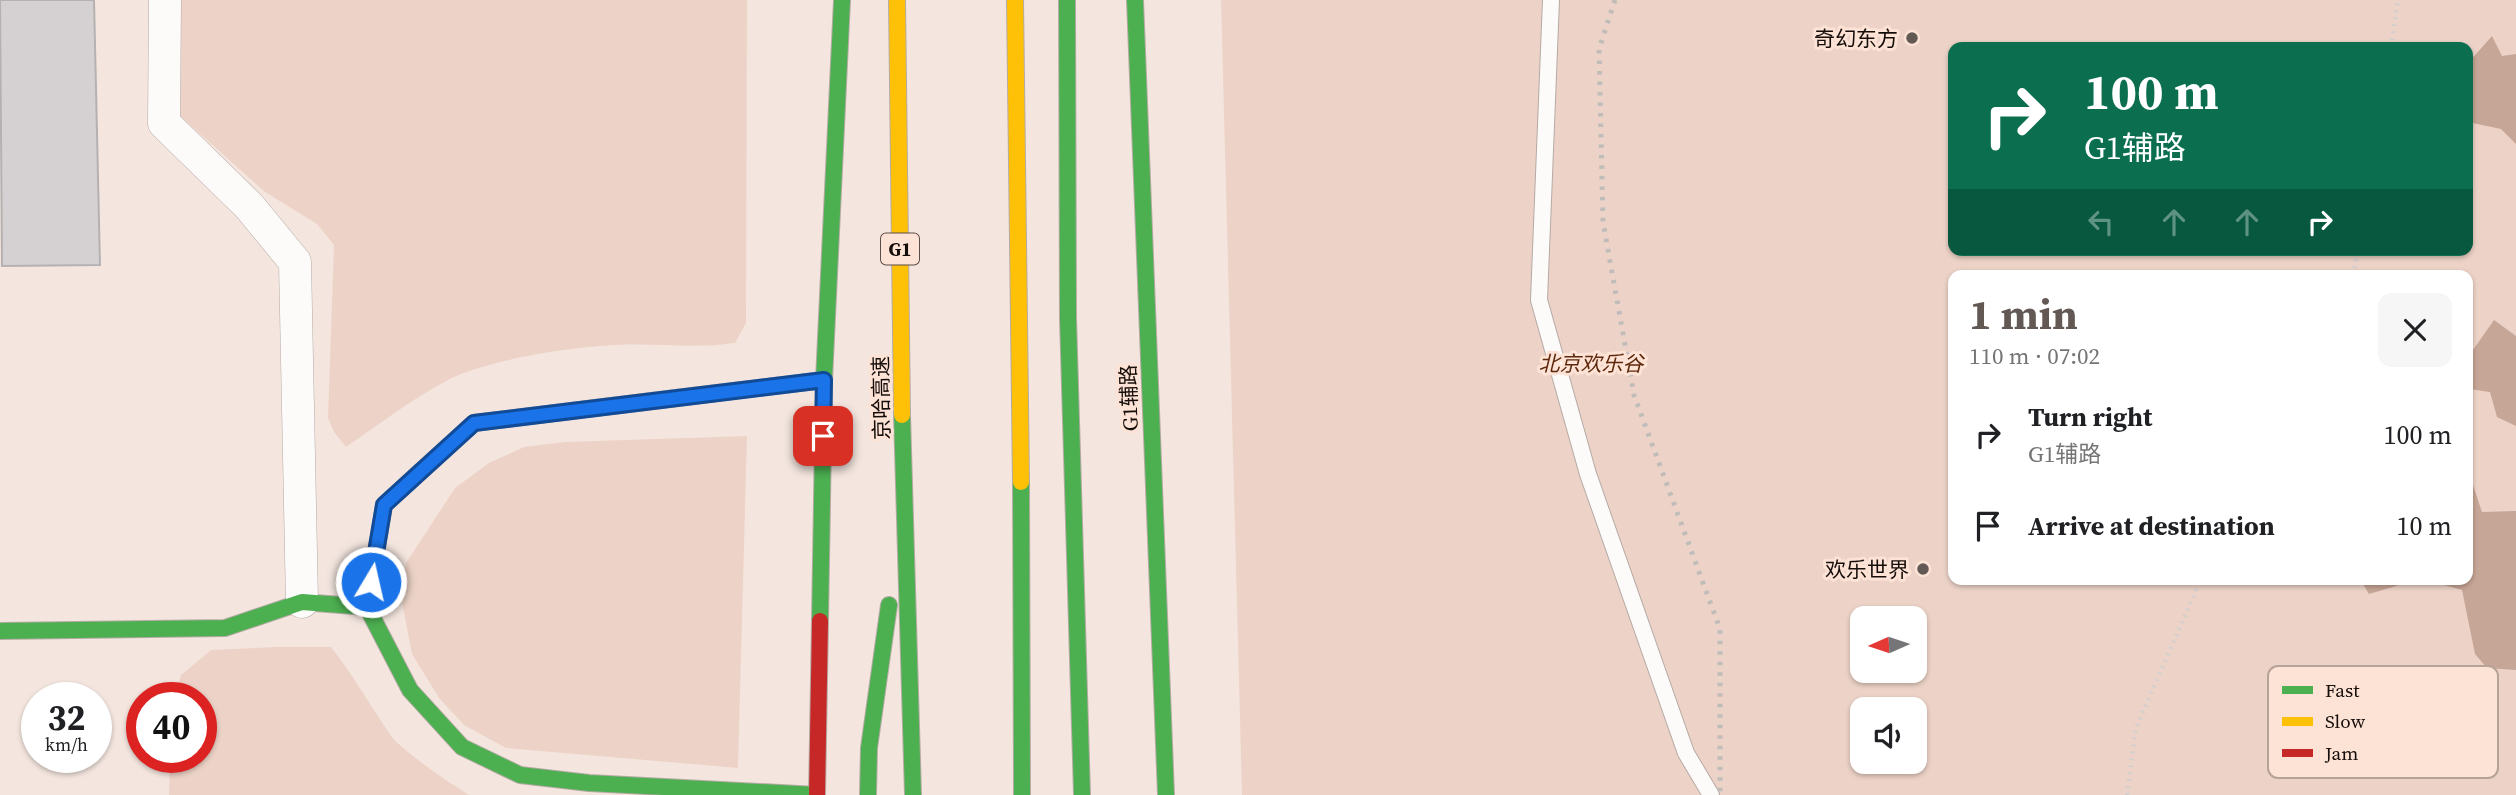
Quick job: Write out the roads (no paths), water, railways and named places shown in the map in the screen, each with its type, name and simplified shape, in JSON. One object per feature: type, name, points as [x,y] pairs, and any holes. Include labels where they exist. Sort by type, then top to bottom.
[{"type":"main road","points":[[824,380],[474,423],[384,505],[367,607],[410,690],[462,747],[520,775],[589,783],[817,795],[824,380],[842,0]]},
{"type":"main road","name":"京哈高速","points":[[897,0],[904,499],[913,795]]},
{"type":"main road","points":[[1015,0],[1022,795]]},
{"type":"main road","points":[[1067,0],[1068,318],[1082,795]]},
{"type":"main road","name":"G1辅路","points":[[1135,0],[1166,795]]},
{"type":"main road","points":[[1031,38],[1017,89],[1032,156]]},
{"type":"main road","points":[[1053,250],[1068,318]]},
{"type":"main road","points":[[868,795],[869,748],[904,499]]},
{"type":"main road","points":[[0,631],[225,628],[302,601],[367,607]]},
{"type":"street","points":[[164,0],[164,123],[249,206],[295,262],[302,601]]},
{"type":"lane","points":[[1551,0],[1539,300],[1588,474],[1686,753],[1711,795]]},
{"type":"railway","points":[[1615,0],[1599,49],[1603,222],[1634,395],[1720,629],[1720,795]]},
{"type":"place","name":"奇幻东方","points":[[1912,38]]},
{"type":"place","name":"欢乐世界","points":[[1923,569]]},
{"type":"park label","name":"北京欢乐谷","points":[[1591,363]]}]
